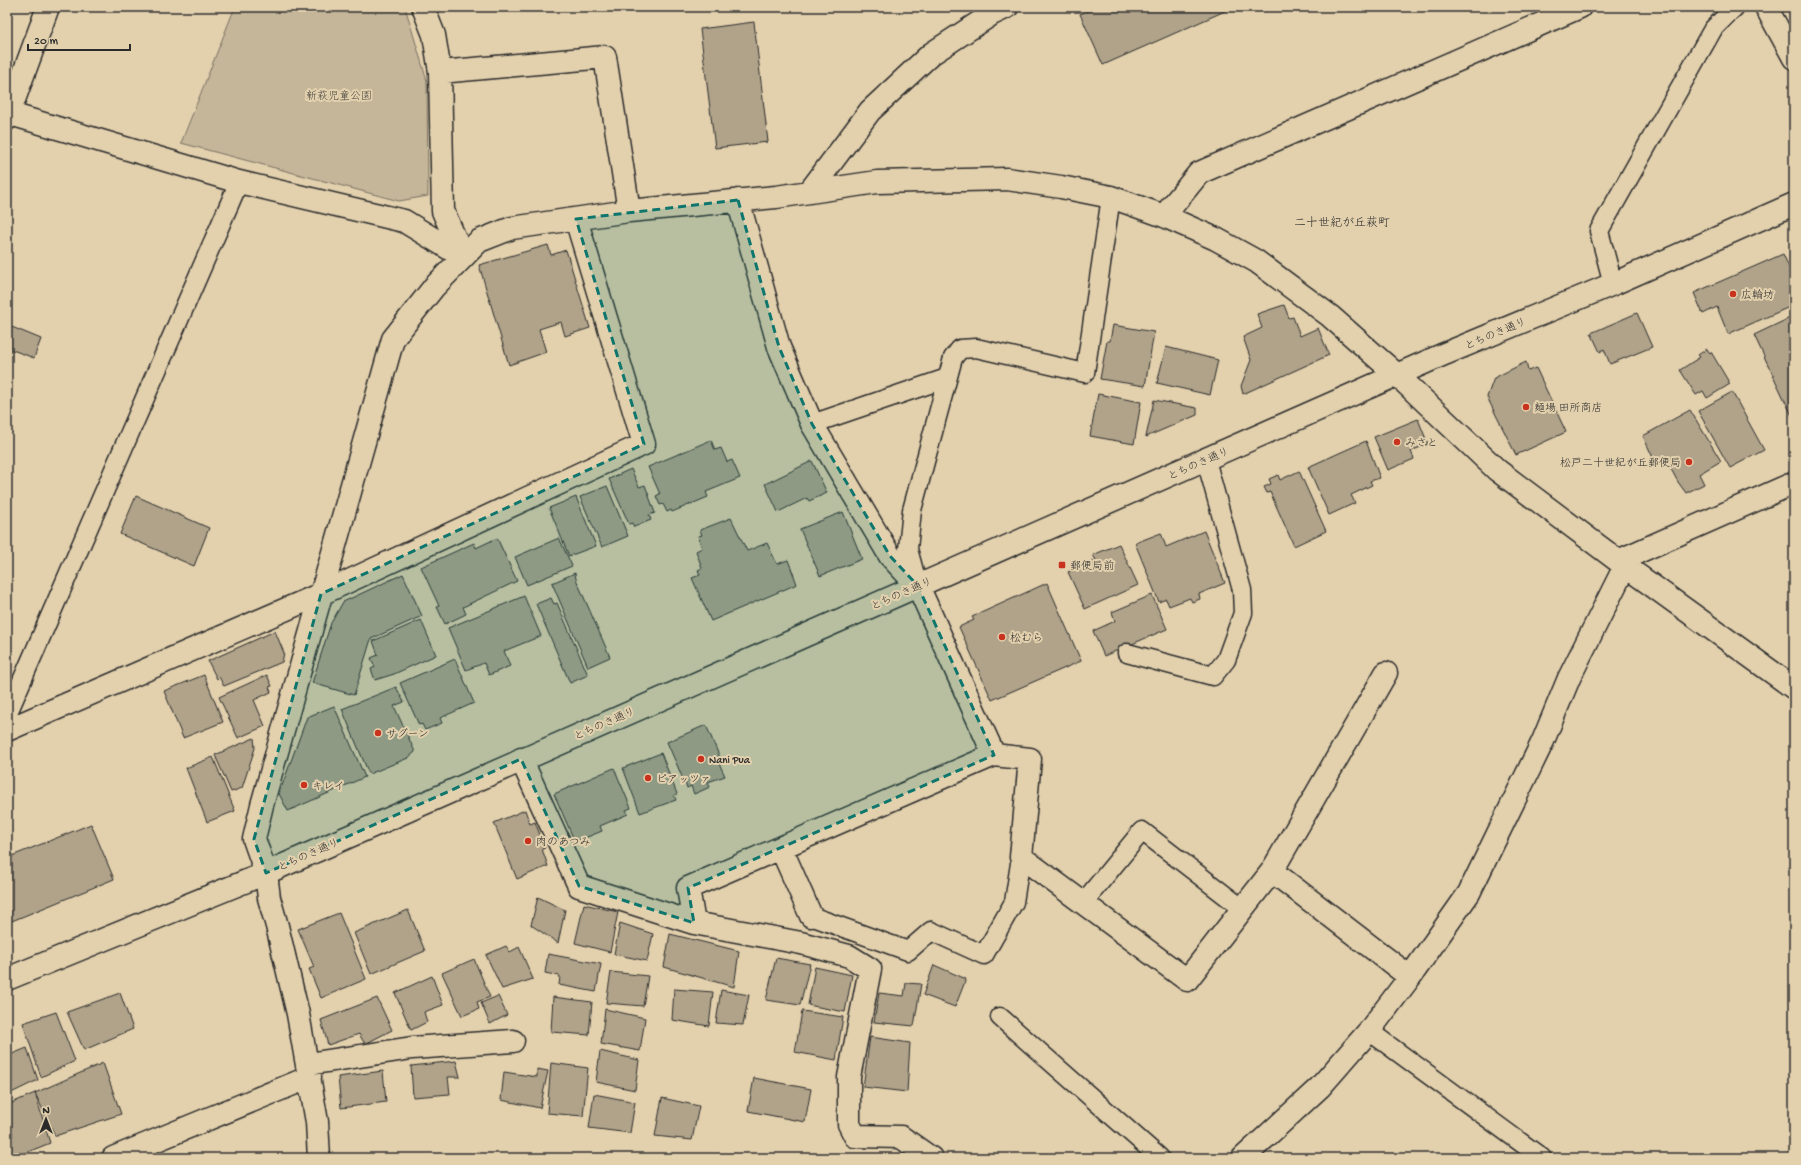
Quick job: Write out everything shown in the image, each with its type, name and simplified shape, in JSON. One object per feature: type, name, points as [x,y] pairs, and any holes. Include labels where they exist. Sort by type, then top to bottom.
[{"type":"street","points":[[48,7],[8,115],[239,182],[404,221],[463,257]]},
{"type":"street","points":[[423,7],[434,35],[440,72],[443,211],[463,257]]},
{"type":"street","points":[[810,191],[870,111],[931,54],[992,14],[1007,7]]},
{"type":"street","points":[[1164,216],[1199,173],[1580,7]]},
{"type":"street","points":[[1766,7],[1794,58]]},
{"type":"street","points":[[440,72],[605,57],[629,211]]},
{"type":"street","points":[[319,1158],[317,1122],[309,1071],[296,1006],[269,898],[266,873],[254,839],[262,804],[393,339],[434,286],[479,241],[512,228],[629,211],[776,197],[877,182],[1007,179],[1111,197],[1164,216],[1216,239],[1256,261],[1330,316],[1397,376],[1497,470],[1622,564],[1794,688]]},
{"type":"street","points":[[738,200],[779,347],[812,424],[890,556],[918,586],[994,755]]},
{"type":"street","name":"とちのき通り","points":[[7,979],[266,873],[521,759],[1794,204]]},
{"type":"street","points":[[7,730],[321,594],[644,444],[576,219]]},
{"type":"street","points":[[1243,1158],[1320,1087],[1369,1031],[1410,977],[1469,893],[1543,741],[1569,678],[1622,564],[1794,483]]},
{"type":"street","points":[[694,923],[688,888],[994,755],[1030,759],[1021,857],[1187,980],[1272,871],[1386,673]]},
{"type":"street","points":[[521,759],[579,886],[694,923],[801,943],[828,950],[848,956],[870,970],[848,1077],[848,1124],[855,1136],[901,1137],[931,1158]]},
{"type":"street","points":[[781,848],[811,916]]},
{"type":"street","points":[[1272,871],[1410,977]]},
{"type":"street","points":[[114,1158],[309,1071],[412,1048],[513,1042]]},
{"type":"lane","points":[[1613,284],[1599,231],[1713,29],[1735,7]]},
{"type":"lane","points":[[7,715],[239,182]]},
{"type":"lane","points":[[918,586],[908,550],[912,510],[953,358],[960,349],[976,348],[1086,373],[1111,197]]},
{"type":"lane","points":[[812,424],[947,378]]},
{"type":"lane","points":[[1127,653],[1212,676],[1226,660],[1243,613],[1242,590],[1206,460]]},
{"type":"lane","points":[[1083,903],[1142,831],[1242,909]]},
{"type":"lane","points":[[811,916],[908,951],[931,931],[984,955],[1014,902],[1021,857]]},
{"type":"lane","points":[[1000,1017],[1160,1158]]},
{"type":"lane","points":[[1369,1031],[1542,1158]]},
{"type":"highlighted area","points":[[738,200],[779,347],[812,424],[890,556],[918,586],[994,755],[688,888],[694,923],[579,886],[521,759],[266,873],[254,839],[321,594],[644,444],[576,219]]},
{"type":"green space","name":"新萩児童公園","points":[[235,7],[405,7],[427,81],[428,196],[399,201],[181,143]]},
{"type":"building","points":[[1097,7],[1234,7],[1103,65],[1080,14]]},
{"type":"building","points":[[754,22],[768,142],[715,148],[700,29]]},
{"type":"building","points":[[548,245],[551,255],[566,250],[590,328],[565,336],[561,322],[539,329],[546,352],[509,365],[479,265]]},
{"type":"building","points":[[1783,254],[1794,278],[1794,305],[1728,334],[1717,307],[1703,314],[1694,293]]},
{"type":"building","points":[[1284,305],[1289,318],[1293,317],[1300,336],[1318,328],[1329,355],[1243,394],[1241,386],[1251,360],[1243,337],[1262,328],[1257,314]]},
{"type":"building","points":[[1637,313],[1652,347],[1610,364],[1604,349],[1600,352],[1591,333]]},
{"type":"building","points":[[1794,316],[1794,420],[1754,335]]},
{"type":"building","points":[[7,325],[41,339],[34,358],[7,348]]},
{"type":"building","points":[[1113,325],[1154,332],[1145,386],[1100,379],[1107,341],[1110,341]]},
{"type":"building","points":[[1166,347],[1218,360],[1210,395],[1157,383]]},
{"type":"building","points":[[1707,349],[1710,353],[1711,352],[1730,384],[1707,398],[1703,391],[1696,395],[1680,370],[1700,357],[1698,355]]},
{"type":"building","points":[[1526,362],[1528,371],[1536,368],[1566,432],[1516,455],[1487,397],[1494,378]]},
{"type":"building","points":[[1732,392],[1764,450],[1730,468],[1698,411]]},
{"type":"building","points":[[1098,394],[1141,402],[1134,444],[1090,436]]},
{"type":"building","points":[[1154,400],[1197,408],[1197,415],[1146,437]]},
{"type":"building","points":[[1690,410],[1721,461],[1699,474],[1704,484],[1686,493],[1678,482],[1665,458],[1655,462],[1643,436]]},
{"type":"building","points":[[1418,419],[1428,444],[1411,451],[1414,459],[1388,470],[1374,437]]},
{"type":"building","points":[[711,440],[715,450],[721,448],[727,462],[732,460],[740,478],[706,492],[708,497],[672,512],[671,510],[667,512],[663,504],[660,505],[656,496],[660,494],[648,467]]},
{"type":"building","points":[[1366,441],[1380,478],[1370,481],[1372,485],[1351,495],[1355,503],[1329,515],[1308,467]]},
{"type":"building","points":[[812,461],[827,493],[809,501],[807,498],[778,512],[765,484]]},
{"type":"building","points":[[631,469],[639,487],[645,485],[655,513],[649,515],[651,520],[634,527],[632,523],[629,524],[609,479]]},
{"type":"building","points":[[1299,471],[1326,531],[1294,546],[1270,492],[1267,493],[1264,487],[1271,484],[1269,479],[1278,475],[1280,480]]},
{"type":"building","points":[[607,486],[628,536],[602,547],[580,497]]},
{"type":"building","points":[[136,496],[209,528],[194,566],[120,534]]},
{"type":"building","points":[[576,497],[596,546],[569,556],[549,508]]},
{"type":"building","points":[[843,512],[862,559],[820,576],[800,529]]},
{"type":"building","points":[[731,518],[747,551],[767,543],[777,564],[788,560],[797,584],[711,621],[692,578],[700,575],[698,570],[702,568],[696,551],[702,548],[698,536],[702,535],[700,530]]},
{"type":"building","points":[[1204,531],[1225,583],[1199,594],[1200,599],[1192,602],[1190,598],[1169,606],[1166,599],[1159,602],[1135,543],[1161,533],[1166,547]]},
{"type":"building","points":[[497,538],[517,581],[463,607],[466,614],[445,624],[437,607],[439,606],[421,567],[474,543],[476,548]]},
{"type":"building","points":[[559,538],[572,566],[527,585],[515,557]]},
{"type":"building","points":[[1119,544],[1138,585],[1085,609],[1068,572],[1096,560],[1093,555]]},
{"type":"building","points":[[575,573],[576,579],[610,657],[588,667],[552,583]]},
{"type":"building","points":[[403,574],[422,616],[371,639],[354,695],[312,683],[331,623],[343,602]]},
{"type":"building","points":[[1047,583],[1081,661],[992,700],[959,627],[974,620],[972,617]]},
{"type":"building","points":[[1152,595],[1167,629],[1104,656],[1093,631],[1115,621],[1112,612]]},
{"type":"building","points":[[524,596],[541,636],[504,651],[510,666],[489,675],[484,663],[466,670],[448,628]]},
{"type":"building","points":[[551,598],[554,604],[557,603],[588,675],[570,683],[536,604]]},
{"type":"building","points":[[421,620],[436,655],[394,674],[375,680],[371,669],[375,667],[371,658],[378,655],[373,641]]},
{"type":"building","points":[[275,631],[284,653],[282,662],[224,686],[219,677],[217,679],[208,661]]},
{"type":"building","points":[[455,659],[474,703],[440,718],[442,723],[425,730],[422,724],[419,725],[400,683]]},
{"type":"building","points":[[204,675],[223,722],[183,738],[164,691]]},
{"type":"building","points":[[267,675],[272,686],[269,687],[271,692],[254,700],[265,726],[238,738],[219,697]]},
{"type":"building","points":[[396,687],[404,702],[394,706],[415,752],[408,758],[369,774],[342,709]]},
{"type":"building","points":[[334,706],[365,777],[288,811],[279,794],[307,717]]},
{"type":"building","points":[[706,725],[721,760],[718,761],[725,776],[708,782],[710,787],[694,794],[691,786],[687,788],[667,742]]},
{"type":"building","points":[[254,738],[255,748],[242,788],[231,792],[215,755]]},
{"type":"building","points":[[661,753],[677,794],[674,795],[676,800],[640,813],[623,768]]},
{"type":"building","points":[[213,757],[235,811],[207,822],[186,768]]},
{"type":"building","points":[[614,768],[631,808],[626,810],[628,814],[600,826],[602,831],[575,842],[554,794]]},
{"type":"building","points":[[525,810],[530,824],[535,822],[545,848],[542,849],[548,866],[517,879],[494,823]]},
{"type":"building","points":[[91,824],[114,879],[7,923],[7,858]]},
{"type":"building","points":[[538,897],[565,910],[558,943],[531,925]]},
{"type":"building","points":[[584,904],[618,912],[610,952],[575,943]]},
{"type":"building","points":[[408,910],[425,951],[371,974],[354,933]]},
{"type":"building","points":[[339,913],[366,979],[321,998],[309,969],[314,967],[298,929]]},
{"type":"building","points":[[620,923],[653,934],[647,961],[614,954]]},
{"type":"building","points":[[670,934],[739,951],[734,987],[664,967]]},
{"type":"building","points":[[506,946],[510,952],[519,947],[533,979],[502,989],[486,955]]},
{"type":"building","points":[[548,954],[601,964],[596,992],[559,985],[560,976],[545,973]]},
{"type":"building","points":[[776,958],[810,964],[800,1005],[766,1000]]},
{"type":"building","points":[[474,959],[490,997],[477,1002],[479,1009],[462,1016],[442,973]]},
{"type":"building","points":[[934,965],[966,979],[955,1007],[923,995]]},
{"type":"building","points":[[815,967],[852,975],[845,1012],[808,1005]]},
{"type":"building","points":[[611,972],[648,976],[643,1006],[606,1003]]},
{"type":"building","points":[[432,976],[443,1005],[424,1012],[427,1022],[411,1030],[395,993]]},
{"type":"building","points":[[906,983],[921,984],[914,1026],[874,1022],[879,993],[904,996]]},
{"type":"building","points":[[674,989],[713,992],[709,1026],[672,1020]]},
{"type":"building","points":[[721,990],[749,995],[743,1025],[716,1023]]},
{"type":"building","points":[[120,993],[133,1029],[84,1050],[67,1012]]},
{"type":"building","points":[[498,996],[507,1015],[490,1024],[481,1003]]},
{"type":"building","points":[[553,997],[592,1002],[589,1035],[551,1032]]},
{"type":"building","points":[[377,998],[392,1030],[365,1044],[359,1034],[328,1045],[321,1020]]},
{"type":"building","points":[[605,1009],[645,1018],[640,1051],[601,1044]]},
{"type":"building","points":[[802,1011],[843,1017],[836,1060],[795,1052]]},
{"type":"building","points":[[56,1012],[75,1061],[41,1077],[23,1023]]},
{"type":"building","points":[[870,1037],[910,1043],[907,1092],[863,1087]]},
{"type":"building","points":[[27,1048],[38,1080],[7,1095],[7,1056]]},
{"type":"building","points":[[600,1051],[639,1060],[635,1090],[596,1082]]},
{"type":"building","points":[[456,1061],[460,1077],[448,1077],[450,1094],[413,1097],[411,1066]]},
{"type":"building","points":[[103,1063],[121,1114],[55,1136],[35,1093]]},
{"type":"building","points":[[551,1063],[588,1068],[583,1116],[547,1113]]},
{"type":"building","points":[[537,1069],[548,1071],[540,1108],[501,1100],[504,1072],[537,1077]]},
{"type":"building","points":[[383,1071],[386,1102],[341,1108],[338,1077]]},
{"type":"building","points":[[754,1078],[811,1089],[805,1122],[748,1111]]},
{"type":"building","points":[[35,1093],[50,1143],[13,1158],[7,1158],[7,1105]]},
{"type":"building","points":[[594,1094],[635,1102],[630,1133],[589,1128]]},
{"type":"building","points":[[662,1098],[699,1106],[692,1140],[655,1136]]},
{"type":"place","name":"広輪坊","points":[[1733,294]]},
{"type":"place","name":"麺場 田所商店","points":[[1526,407]]},
{"type":"place","name":"みさと","points":[[1397,442]]},
{"type":"place","name":"松戸二十世紀が丘郵便局","points":[[1689,462]]},
{"type":"place","name":"郵便局前","points":[[1062,565]]},
{"type":"place","name":"松むら","points":[[1002,637]]},
{"type":"place","name":"サグーン","points":[[378,733]]},
{"type":"place","name":"Nani Pua","points":[[701,759]]},
{"type":"place","name":"ピアッツァ","points":[[648,778]]},
{"type":"place","name":"キレイ","points":[[304,785]]},
{"type":"place","name":"肉のあつみ","points":[[528,841]]},
{"type":"district","name":"二十世紀が丘萩町","points":[[1342,222]]}]
